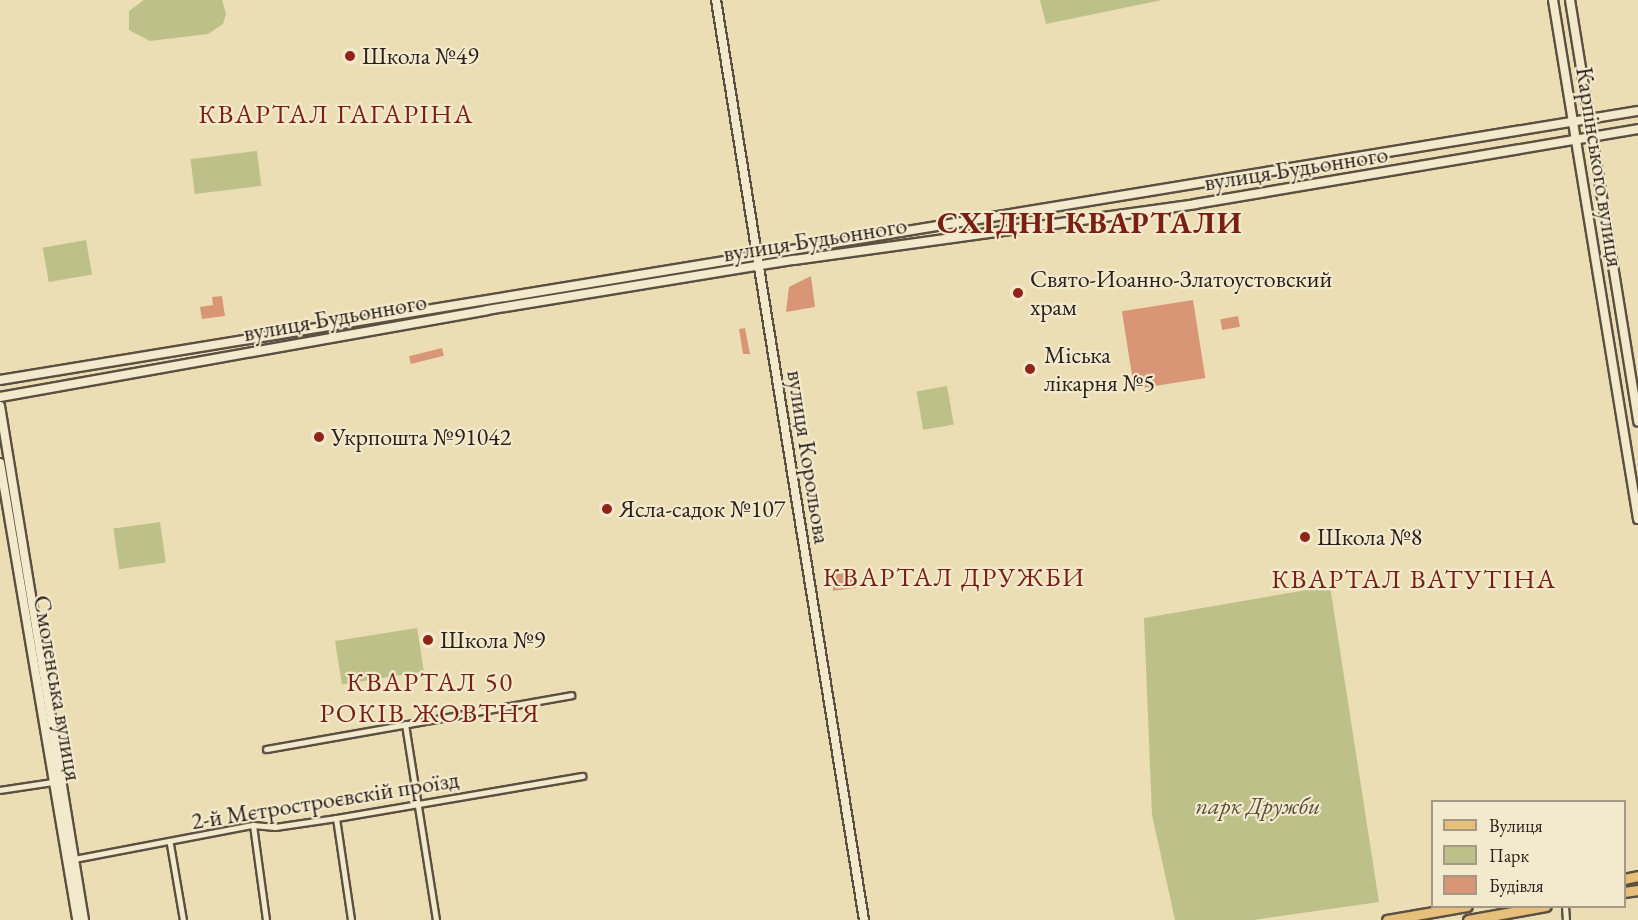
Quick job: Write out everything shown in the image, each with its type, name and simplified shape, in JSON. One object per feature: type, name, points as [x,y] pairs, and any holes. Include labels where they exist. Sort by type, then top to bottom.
[{"type":"main road","name":"вулиця Корольова","points":[[716,0],[864,920]]},
{"type":"main road","name":"Карпінського вулиця","points":[[1553,0],[1638,519]]},
{"type":"main road","name":"Карпінського вулиця","points":[[1570,0],[1638,422]]},
{"type":"main road","name":"вулиця Будьонного","points":[[0,380],[756,254],[1638,111]]},
{"type":"main road","name":"вулиця Будьонного","points":[[0,397],[758,266],[1195,204],[1638,129]]},
{"type":"main road","name":"Смоленська вулиця","points":[[0,406],[84,920]]},
{"type":"main road","name":"Смоленська вулиця","points":[[0,463],[77,920]]},
{"type":"main road","points":[[1387,920],[1456,908]]},
{"type":"main road","points":[[1468,920],[1535,908]]},
{"type":"street","points":[[266,749],[571,695]]},
{"type":"street","points":[[405,724],[436,920]]},
{"type":"street","name":"2-й Мєтростроєвскій проїзд","points":[[74,859],[170,844],[253,825],[275,827],[336,818],[582,776]]},
{"type":"street","points":[[0,790],[53,782]]},
{"type":"street","points":[[336,818],[351,920]]},
{"type":"street","points":[[253,825],[266,920]]},
{"type":"street","points":[[170,844],[183,920]]},
{"type":"green space","points":[[144,0],[222,0],[226,14],[223,24],[208,34],[150,41],[129,30],[129,11]]},
{"type":"green space","points":[[1040,0],[1162,0],[1046,24]]},
{"type":"green space","points":[[257,151],[261,186],[195,194],[190,159]]},
{"type":"green space","points":[[86,240],[92,274],[49,282],[43,248]]},
{"type":"green space","points":[[947,386],[954,424],[923,430],[916,391]]},
{"type":"green space","points":[[160,522],[166,563],[119,569],[113,529]]},
{"type":"green space","name":"парк Дружби","points":[[1330,586],[1379,902],[1253,920],[1175,920],[1152,815],[1144,618]]},
{"type":"green space","points":[[417,628],[424,671],[342,684],[335,641]]},
{"type":"building","points":[[811,276],[815,307],[786,312],[789,287]]},
{"type":"building","points":[[222,296],[225,316],[202,319],[200,307],[213,305],[212,297]]},
{"type":"building","points":[[1193,300],[1205,378],[1134,389],[1122,311]]},
{"type":"building","points":[[1238,316],[1240,327],[1222,330],[1220,319]]},
{"type":"building","points":[[745,328],[750,354],[743,354],[739,329]]},
{"type":"building","points":[[442,348],[444,356],[411,364],[409,356]]},
{"type":"building","points":[[854,572],[856,588],[833,591],[831,575]]},
{"type":"place","name":"Школа №49","points":[[350,56]]},
{"type":"place","name":"Свято-Иоанно-Златоустовский храм","points":[[1018,293]]},
{"type":"place","name":"Міська лікарня №5","points":[[1030,369]]},
{"type":"place","name":"Укрпошта №91042","points":[[319,437]]},
{"type":"place","name":"Ясла-садок №107","points":[[607,509]]},
{"type":"place","name":"Школа №8","points":[[1305,537]]},
{"type":"place","name":"Школа №9","points":[[428,640]]},
{"type":"district","name":"КВАРТАЛ ГАГАРІНА","points":[[336,114]]},
{"type":"district","name":"СХІДНІ КВАРТАЛИ","points":[[1090,223]]},
{"type":"district","name":"КВАРТАЛ ДРУЖБИ","points":[[954,577]]},
{"type":"district","name":"КВАРТАЛ ВАТУТІНА","points":[[1414,579]]},
{"type":"district","name":"КВАРТАЛ 50 РОКІВ ЖОВТНЯ","points":[[430,696]]}]
